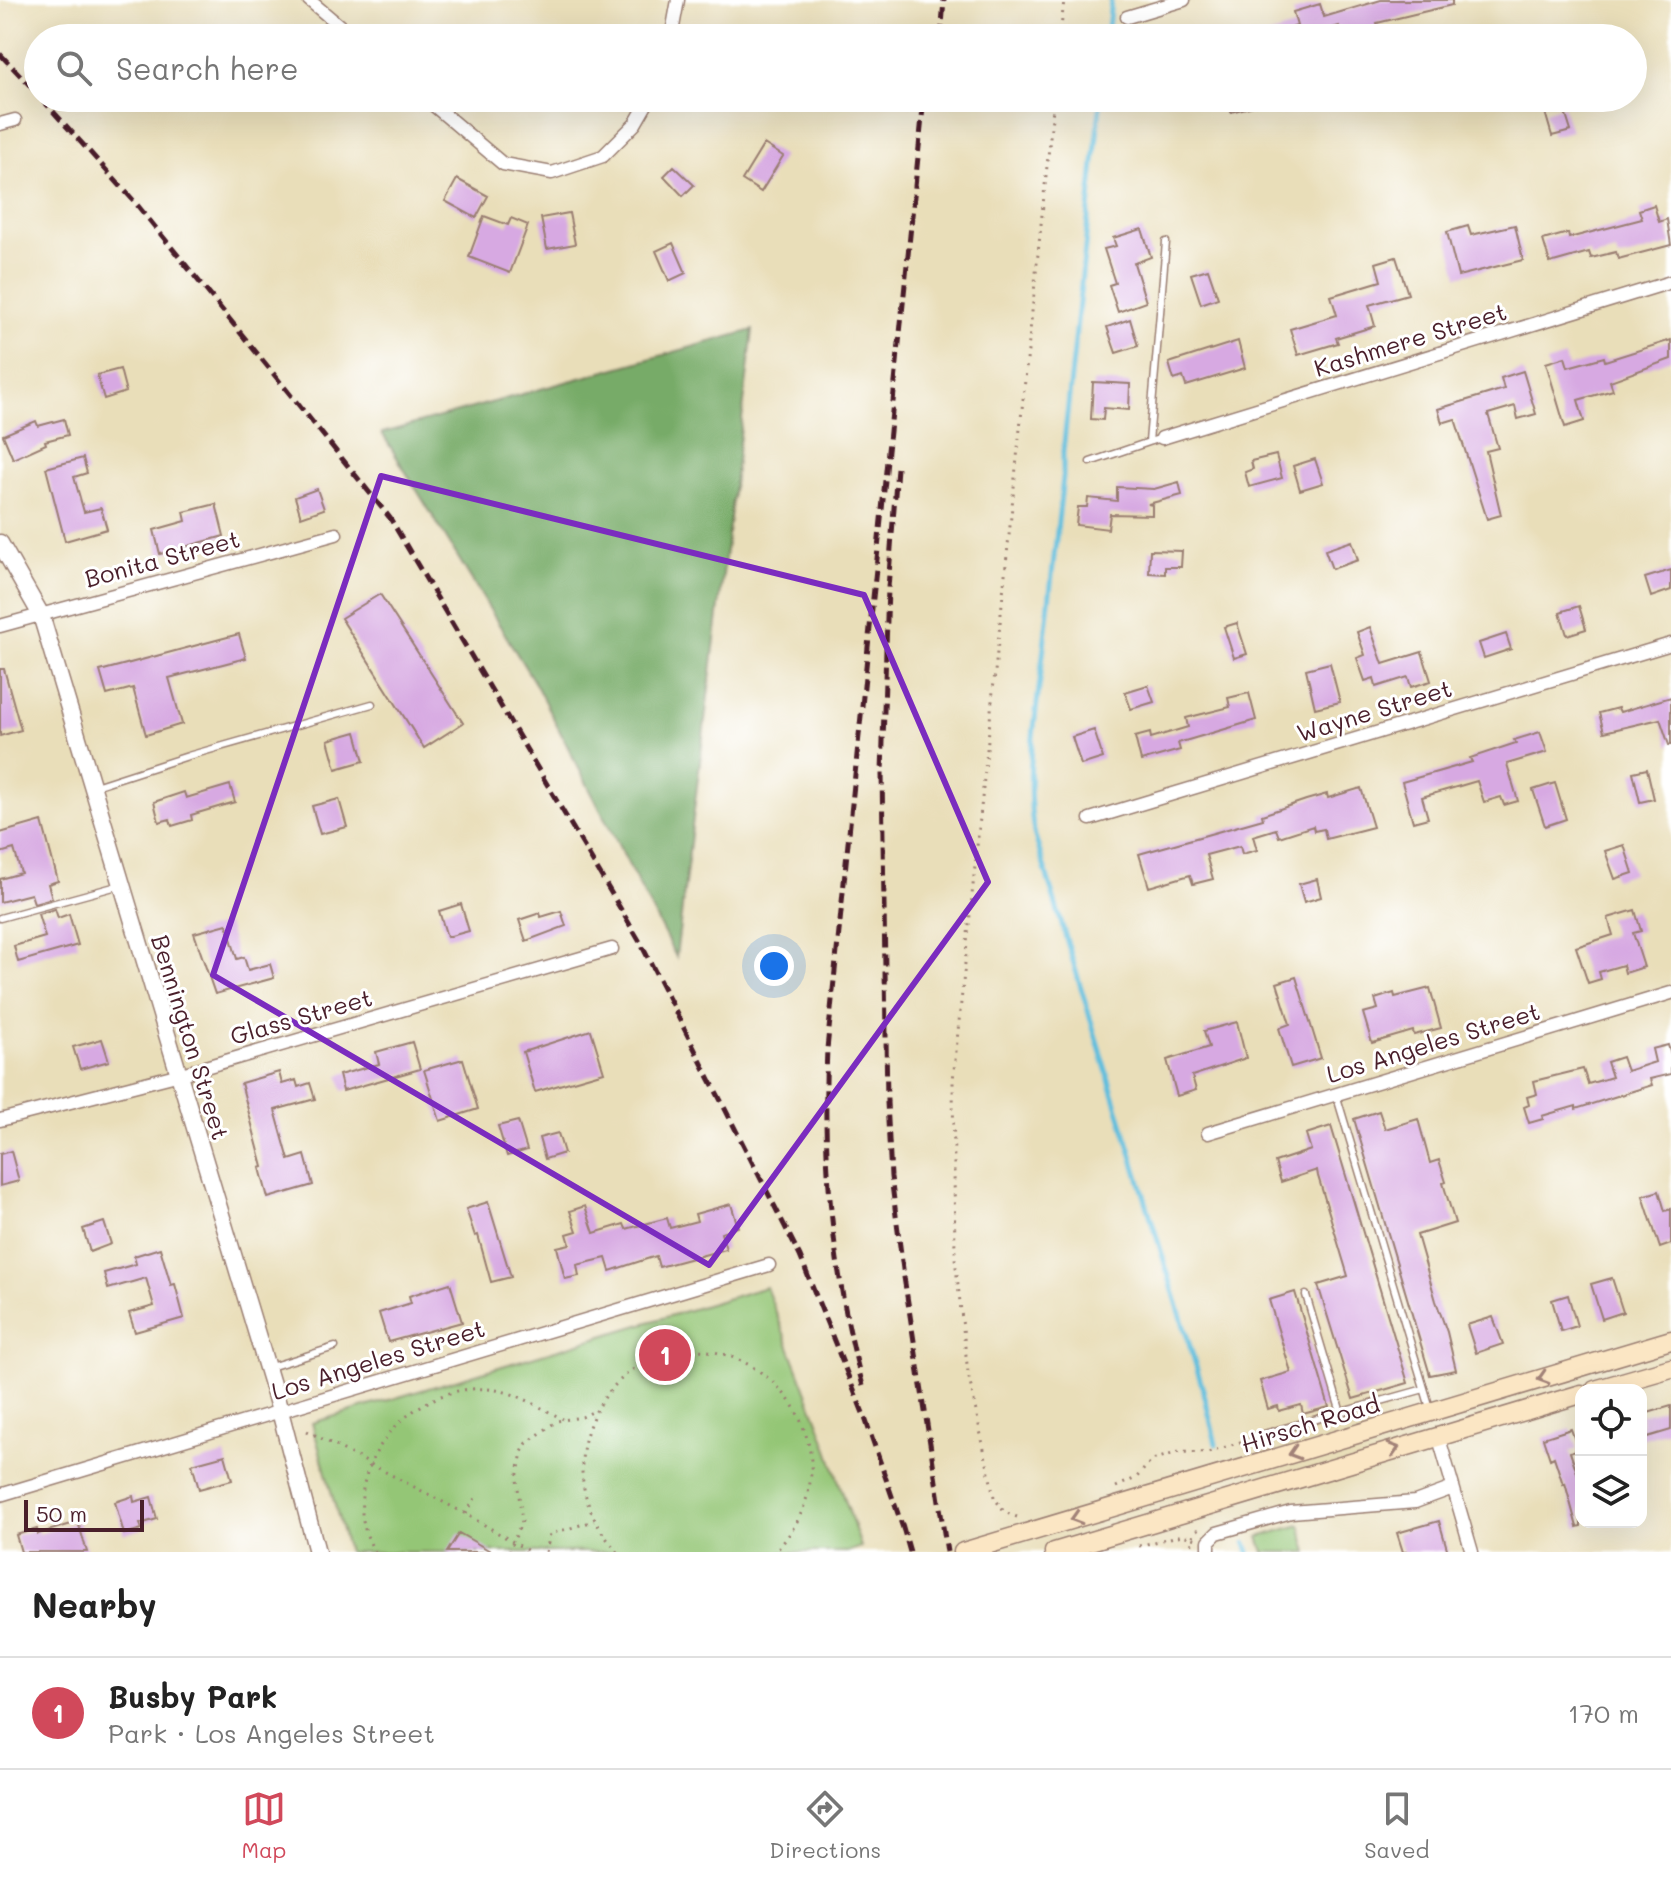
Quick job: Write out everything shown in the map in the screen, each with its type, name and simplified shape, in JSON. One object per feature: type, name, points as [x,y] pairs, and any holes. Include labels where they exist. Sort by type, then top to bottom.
[{"type":"main road","name":"Hirsch Road","points":[[963,1552],[1671,1340]]},
{"type":"main road","points":[[1616,1384],[1671,1368]]},
{"type":"main road","name":"Hirsch Road","points":[[1054,1552],[1575,1396]]},
{"type":"street","points":[[309,0],[337,24]]},
{"type":"street","points":[[674,24],[678,0]]},
{"type":"street","points":[[1127,17],[1184,0]]},
{"type":"street","points":[[442,112],[503,164],[552,173],[603,156],[635,124],[642,112]]},
{"type":"street","points":[[0,124],[15,120]]},
{"type":"street","name":"Kashmere Street","points":[[1156,440],[1671,282]]},
{"type":"street","name":"Bonita Street","points":[[0,626],[336,534]]},
{"type":"street","name":"Bennington Street","points":[[0,543],[41,615],[280,1411],[317,1552]]},
{"type":"street","name":"Wayne Street","points":[[1090,819],[1671,644]]},
{"type":"street","name":"Glass Street","points":[[0,1120],[177,1074],[612,949]]},
{"type":"street","name":"Los Angeles Street","points":[[1208,1133],[1671,993]]},
{"type":"street","name":"Los Angeles Street","points":[[0,1495],[769,1265]]},
{"type":"street","points":[[1438,1435],[1472,1552]]},
{"type":"street","points":[[1209,1547],[1217,1533],[1291,1512],[1415,1502],[1453,1488]]},
{"type":"lane","points":[[1090,462],[1156,440],[1166,242]]},
{"type":"lane","points":[[92,787],[188,756],[372,704]]},
{"type":"lane","points":[[0,918],[121,885]]},
{"type":"lane","points":[[1336,1094],[1431,1412]]},
{"type":"lane","points":[[1306,1295],[1341,1413]]},
{"type":"lane","points":[[266,1368],[335,1347]]},
{"type":"lane","points":[[1253,1437],[1424,1389]]},
{"type":"path","points":[[1061,24],[1064,0]]},
{"type":"path","points":[[1024,1516],[1004,1512],[996,1502],[968,1373],[955,1258],[953,1080],[1053,112]]},
{"type":"path","points":[[618,1552],[594,1521],[584,1494],[581,1460],[588,1426],[617,1383],[630,1372],[661,1357],[695,1351],[729,1356],[767,1376],[795,1409],[808,1441],[810,1484],[804,1509],[787,1539],[775,1552]]},
{"type":"path","points":[[375,1552],[366,1531],[363,1513],[364,1482],[369,1465],[383,1441],[405,1416],[426,1402],[452,1392],[486,1389],[518,1394],[563,1419]]},
{"type":"path","points":[[509,1552],[522,1521],[517,1479],[522,1452],[537,1433],[563,1419],[582,1417],[596,1410]]},
{"type":"path","points":[[307,1431],[466,1514],[530,1552]]},
{"type":"path","points":[[1110,1490],[1136,1478],[1152,1460],[1179,1452],[1208,1453],[1253,1437]]},
{"type":"path","points":[[466,1514],[475,1498]]},
{"type":"path","points":[[546,1552],[550,1534],[594,1521]]},
{"type":"path","points":[[1129,1548],[1182,1535],[1209,1547]]},
{"type":"highlighted area","points":[[381,476],[864,595],[988,882],[709,1265],[213,975]]},
{"type":"green space","points":[[753,330],[676,957],[536,685],[382,433]]},
{"type":"green space","points":[[766,1287],[821,1429],[861,1547],[847,1552],[348,1552],[312,1423]]},
{"type":"green space","points":[[1300,1525],[1308,1552],[1264,1552],[1259,1537]]},
{"type":"building","points":[[1381,0],[1452,0],[1452,5],[1377,24],[1296,24],[1293,12],[1320,4],[1324,17]]},
{"type":"building","points":[[1545,112],[1565,112],[1571,131],[1552,136]]},
{"type":"building","points":[[764,144],[783,156],[761,192],[742,180]]},
{"type":"building","points":[[674,166],[694,185],[683,196],[664,176]]},
{"type":"building","points":[[457,179],[488,196],[476,218],[445,201]]},
{"type":"building","points":[[1654,205],[1659,222],[1667,219],[1671,245],[1618,259],[1616,252],[1591,258],[1589,252],[1550,263],[1543,240],[1568,233],[1569,238],[1642,219],[1639,210]]},
{"type":"building","points":[[569,213],[575,244],[547,249],[541,218]]},
{"type":"building","points":[[484,216],[508,225],[511,218],[528,225],[510,273],[469,257]]},
{"type":"building","points":[[1515,225],[1523,260],[1458,276],[1447,232],[1468,226],[1471,235]]},
{"type":"building","points":[[1142,229],[1151,257],[1134,263],[1146,302],[1118,312],[1109,285],[1115,283],[1104,249],[1116,246],[1113,238]]},
{"type":"building","points":[[673,243],[686,273],[669,281],[656,251]]},
{"type":"building","points":[[1396,257],[1408,294],[1369,305],[1375,326],[1336,338],[1338,343],[1298,355],[1290,329],[1337,315],[1331,296],[1381,281],[1376,263]]},
{"type":"building","points":[[1208,269],[1218,298],[1201,304],[1191,274]]},
{"type":"building","points":[[1130,319],[1138,346],[1116,353],[1107,327]]},
{"type":"building","points":[[1671,340],[1671,359],[1610,381],[1613,390],[1578,400],[1584,421],[1565,427],[1546,363],[1565,357],[1568,367],[1604,357],[1605,361]]},
{"type":"building","points":[[1238,341],[1245,368],[1186,386],[1183,377],[1174,380],[1169,363]]},
{"type":"building","points":[[120,369],[126,392],[104,399],[97,375]]},
{"type":"building","points":[[1523,371],[1536,414],[1518,419],[1515,406],[1488,414],[1498,448],[1486,451],[1501,515],[1487,519],[1455,419],[1442,423],[1438,409],[1504,389],[1501,378]]},
{"type":"building","points":[[1093,382],[1130,384],[1129,410],[1104,408],[1103,420],[1091,419]]},
{"type":"building","points":[[64,419],[68,435],[45,441],[46,444],[13,459],[3,435],[36,421],[38,426]]},
{"type":"building","points":[[1276,455],[1282,478],[1249,487],[1245,472],[1253,469],[1251,461]]},
{"type":"building","points":[[83,458],[87,473],[74,477],[84,512],[101,508],[107,529],[65,541],[46,468]]},
{"type":"building","points":[[1315,459],[1323,483],[1300,490],[1293,466]]},
{"type":"building","points":[[1179,482],[1182,495],[1148,504],[1152,505],[1152,515],[1110,514],[1108,529],[1076,525],[1078,507],[1087,507],[1088,498],[1117,501],[1117,487],[1154,489]]},
{"type":"building","points":[[317,489],[324,509],[301,517],[295,497]]},
{"type":"building","points":[[216,504],[224,536],[160,554],[154,530],[186,521],[184,512]]},
{"type":"building","points":[[1352,541],[1358,560],[1332,569],[1325,550]]},
{"type":"building","points":[[1150,550],[1182,551],[1181,567],[1165,567],[1165,574],[1149,573]]},
{"type":"building","points":[[1671,570],[1671,590],[1651,597],[1645,578]]},
{"type":"building","points":[[380,594],[463,723],[424,748],[341,618]]},
{"type":"building","points":[[1579,606],[1586,629],[1567,635],[1560,612]]},
{"type":"building","points":[[1237,623],[1247,654],[1234,658],[1224,627]]},
{"type":"building","points":[[1370,627],[1383,664],[1422,652],[1431,681],[1411,687],[1408,677],[1376,687],[1374,678],[1365,681],[1357,658],[1365,655],[1357,632]]},
{"type":"building","points":[[239,634],[246,658],[169,678],[182,724],[146,735],[133,688],[107,695],[100,671]]},
{"type":"building","points":[[1506,634],[1511,649],[1484,658],[1479,643]]},
{"type":"building","points":[[1330,663],[1340,702],[1315,708],[1306,669]]},
{"type":"building","points":[[0,669],[4,669],[21,730],[0,736]]},
{"type":"building","points":[[1148,685],[1154,702],[1131,709],[1125,692]]},
{"type":"building","points":[[1249,693],[1256,720],[1178,743],[1180,750],[1141,761],[1135,737],[1150,733],[1151,738],[1188,727],[1186,718],[1230,707],[1228,698]]},
{"type":"building","points":[[1671,697],[1671,745],[1660,719],[1604,732],[1599,713],[1618,708],[1620,712]]},
{"type":"building","points":[[1094,730],[1103,758],[1081,765],[1072,737]]},
{"type":"building","points":[[356,732],[364,761],[336,769],[328,740]]},
{"type":"building","points":[[1540,732],[1547,752],[1507,764],[1518,801],[1504,805],[1501,797],[1484,802],[1477,781],[1422,797],[1428,818],[1413,822],[1402,782],[1472,762],[1470,758]]},
{"type":"building","points":[[1647,769],[1654,799],[1640,802],[1633,772]]},
{"type":"building","points":[[1555,783],[1566,819],[1545,826],[1533,790]]},
{"type":"building","points":[[230,785],[235,802],[191,815],[192,820],[172,826],[170,819],[159,822],[154,802],[184,792],[186,798]]},
{"type":"building","points":[[1361,788],[1373,827],[1326,839],[1324,829],[1314,831],[1313,826],[1279,837],[1276,829],[1253,836],[1257,850],[1242,854],[1240,846],[1206,855],[1213,879],[1193,884],[1190,875],[1149,887],[1139,854],[1263,819],[1262,815],[1306,800],[1327,794],[1328,798]]},
{"type":"building","points":[[339,799],[347,827],[320,834],[312,806]]},
{"type":"building","points":[[42,821],[58,881],[48,884],[52,898],[34,903],[31,894],[0,902],[0,879],[21,873],[14,849],[0,853],[0,833]]},
{"type":"building","points":[[1624,845],[1633,873],[1615,879],[1605,851]]},
{"type":"building","points":[[1317,879],[1321,897],[1304,902],[1299,884]]},
{"type":"building","points":[[461,904],[469,931],[447,937],[439,911]]},
{"type":"building","points":[[55,909],[58,918],[69,914],[78,945],[18,962],[14,946],[45,937],[38,914]]},
{"type":"building","points":[[1635,910],[1641,931],[1633,933],[1644,967],[1625,973],[1623,965],[1599,972],[1601,979],[1588,983],[1576,947],[1613,935],[1608,918]]},
{"type":"building","points":[[561,911],[566,926],[526,941],[519,920],[540,913],[541,917]]},
{"type":"building","points":[[227,924],[237,959],[244,957],[248,970],[270,964],[274,978],[215,994],[194,933]]},
{"type":"building","points":[[1296,977],[1321,1058],[1291,1067],[1279,1028],[1290,1024],[1277,983]]},
{"type":"building","points":[[1430,988],[1441,1028],[1414,1035],[1413,1031],[1372,1043],[1363,1013],[1378,1009],[1375,999]]},
{"type":"building","points":[[1237,1022],[1246,1058],[1192,1076],[1196,1090],[1177,1096],[1167,1060],[1209,1047],[1204,1031]]},
{"type":"building","points":[[591,1030],[604,1072],[535,1092],[523,1052]]},
{"type":"building","points":[[102,1039],[109,1061],[80,1069],[73,1047]]},
{"type":"building","points":[[412,1042],[420,1069],[343,1091],[339,1075],[379,1064],[376,1052]]},
{"type":"building","points":[[1668,1045],[1671,1074],[1650,1079],[1652,1085],[1576,1109],[1576,1106],[1542,1116],[1543,1119],[1529,1123],[1524,1107],[1529,1105],[1527,1097],[1537,1094],[1534,1081],[1583,1069],[1588,1084],[1612,1077],[1607,1062],[1622,1057],[1627,1071],[1655,1062],[1652,1049]]},
{"type":"building","points":[[463,1059],[478,1109],[440,1121],[424,1070]]},
{"type":"building","points":[[279,1072],[282,1084],[296,1080],[298,1087],[310,1083],[315,1099],[275,1110],[289,1160],[305,1155],[313,1185],[268,1198],[241,1083]]},
{"type":"building","points":[[1379,1111],[1385,1129],[1418,1119],[1430,1163],[1439,1160],[1446,1182],[1443,1183],[1455,1223],[1417,1235],[1456,1370],[1430,1375],[1354,1119]]},
{"type":"building","points":[[518,1121],[527,1150],[507,1156],[498,1126]]},
{"type":"building","points":[[1331,1126],[1408,1383],[1353,1399],[1318,1285],[1348,1276],[1317,1170],[1281,1182],[1275,1162],[1311,1150],[1306,1134]]},
{"type":"building","points":[[558,1133],[564,1153],[545,1159],[539,1138]]},
{"type":"building","points":[[11,1151],[19,1181],[0,1186],[0,1154]]},
{"type":"building","points":[[1659,1191],[1665,1211],[1671,1209],[1671,1244],[1660,1248],[1643,1196]]},
{"type":"building","points":[[488,1202],[511,1277],[491,1282],[478,1235],[475,1236],[466,1209]]},
{"type":"building","points":[[731,1204],[738,1227],[721,1233],[726,1249],[659,1267],[656,1256],[610,1271],[606,1258],[577,1265],[579,1276],[565,1279],[557,1247],[570,1244],[567,1234],[577,1231],[570,1211],[585,1206],[594,1233],[624,1224],[626,1229],[667,1218],[670,1228],[697,1221],[695,1214]]},
{"type":"building","points":[[104,1222],[111,1244],[90,1252],[83,1229]]},
{"type":"building","points":[[160,1248],[171,1285],[175,1284],[184,1318],[135,1332],[129,1313],[154,1306],[146,1278],[108,1289],[104,1273],[136,1264],[134,1256]]},
{"type":"building","points":[[1612,1278],[1623,1312],[1602,1319],[1591,1284]]},
{"type":"building","points":[[450,1283],[462,1322],[388,1342],[379,1313],[411,1303],[409,1296]]},
{"type":"building","points":[[1295,1292],[1329,1407],[1303,1414],[1301,1405],[1279,1411],[1278,1406],[1268,1409],[1260,1381],[1291,1372],[1269,1300]]},
{"type":"building","points":[[1568,1295],[1577,1326],[1561,1331],[1552,1300]]},
{"type":"building","points":[[1493,1317],[1503,1344],[1476,1353],[1467,1325]]},
{"type":"building","points":[[1671,1406],[1671,1430],[1647,1437],[1647,1413]]},
{"type":"building","points":[[1571,1429],[1575,1440],[1575,1450],[1570,1452],[1575,1467],[1575,1520],[1565,1483],[1554,1457],[1550,1459],[1543,1438]]},
{"type":"building","points":[[225,1455],[232,1480],[199,1489],[192,1464]]},
{"type":"building","points":[[133,1496],[134,1502],[151,1497],[157,1519],[140,1524],[142,1529],[124,1534],[115,1502]]},
{"type":"building","points":[[1439,1521],[1448,1552],[1403,1552],[1397,1533]]},
{"type":"building","points":[[78,1522],[87,1552],[21,1552],[16,1535],[37,1529],[38,1534]]},
{"type":"building","points":[[459,1533],[492,1552],[447,1552]]},
{"type":"waterway","points":[[1108,24],[1111,0]]},
{"type":"waterway","points":[[1099,112],[1063,452],[1063,477],[1033,733],[1031,813],[1034,833],[1203,1389],[1216,1444]]},
{"type":"waterway","points":[[1246,1543],[1249,1552]]},
{"type":"railway","points":[[942,24],[944,0]]},
{"type":"railway","points":[[0,54],[24,79]]},
{"type":"railway","points":[[54,112],[134,201],[390,518],[640,942],[800,1256],[865,1418],[905,1534]]},
{"type":"railway","points":[[863,1386],[844,1303],[832,1219],[826,1134],[827,1049],[923,112]]},
{"type":"railway","points":[[897,468],[888,588],[882,772],[887,1102],[891,1177],[904,1277],[947,1552]]},
{"type":"railway","points":[[902,1524],[910,1552]]},
{"type":"place","name":"Busby Park","points":[[665,1355]]}]
